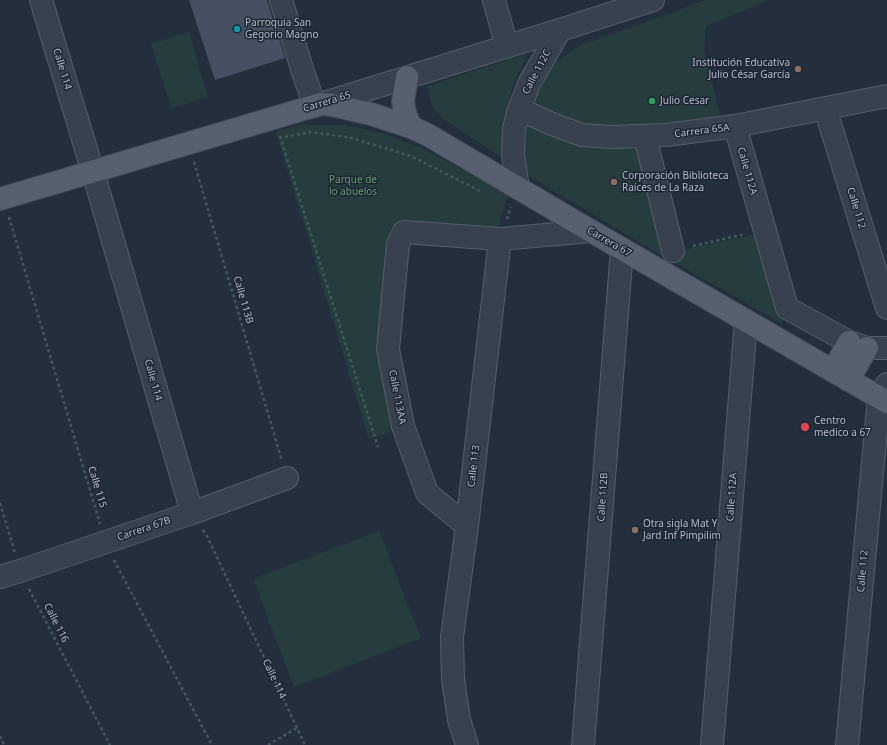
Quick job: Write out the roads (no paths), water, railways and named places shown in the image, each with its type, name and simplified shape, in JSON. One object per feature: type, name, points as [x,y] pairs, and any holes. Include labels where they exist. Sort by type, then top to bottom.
[{"type":"main road","points":[[407,77],[403,101],[405,114],[411,127]]},
{"type":"main road","name":"Carrera 65","points":[[4,208],[93,172],[189,143],[278,128],[318,105]]},
{"type":"main road","name":"Carrera 67","points":[[318,105],[332,105],[371,114],[411,127],[841,375],[884,394]]},
{"type":"main road","points":[[841,375],[868,346]]},
{"type":"street","name":"Calle 114","points":[[41,0],[93,172],[192,513]]},
{"type":"street","points":[[281,0],[302,72],[318,105]]},
{"type":"street","points":[[494,0],[507,47]]},
{"type":"street","name":"Carrera 65","points":[[318,105],[560,30],[597,9],[653,0]]},
{"type":"street","name":"Calle 112C","points":[[518,188],[514,155],[514,129],[519,109],[530,82],[560,30]]},
{"type":"street","name":"Carrera 65A","points":[[519,109],[552,124],[582,135],[611,137],[645,136],[666,135],[735,126],[887,96]]},
{"type":"street","name":"Calle 112","points":[[824,108],[887,308]]},
{"type":"street","name":"Calle 112A","points":[[735,126],[787,308],[868,346]]},
{"type":"street","points":[[645,136],[674,251]]},
{"type":"street","points":[[500,239],[591,231]]},
{"type":"street","name":"Calle 113AA","points":[[467,526],[426,493],[403,426],[388,349],[398,244],[404,232],[500,239]]},
{"type":"street","name":"Calle 113","points":[[467,745],[459,720],[453,679],[452,637],[467,526],[500,239]]},
{"type":"street","name":"Calle 112B","points":[[583,745],[622,249]]},
{"type":"street","name":"Calle 112A","points":[[712,745],[746,321]]},
{"type":"street","name":"Calle 112","points":[[847,745],[884,394]]},
{"type":"street","name":"Carrera 67B","points":[[10,574],[192,513],[287,478]]},
{"type":"place","name":"Parroquia San Gegorio Magno","points":[[237,29]]},
{"type":"place","name":"Institución Educativa Julio César García","points":[[798,69]]},
{"type":"place","name":"Julio Cesar","points":[[652,101]]},
{"type":"place","name":"Corporación Biblioteca Raíces de La Raza","points":[[614,182]]},
{"type":"place","name":"Centro medico a 67","points":[[805,427]]},
{"type":"place","name":"Otra sigla Mat Y Jard Inf Pimpilim","points":[[635,530]]},
{"type":"park label","name":"Parque de lo abuelos","points":[[353,186]]}]
